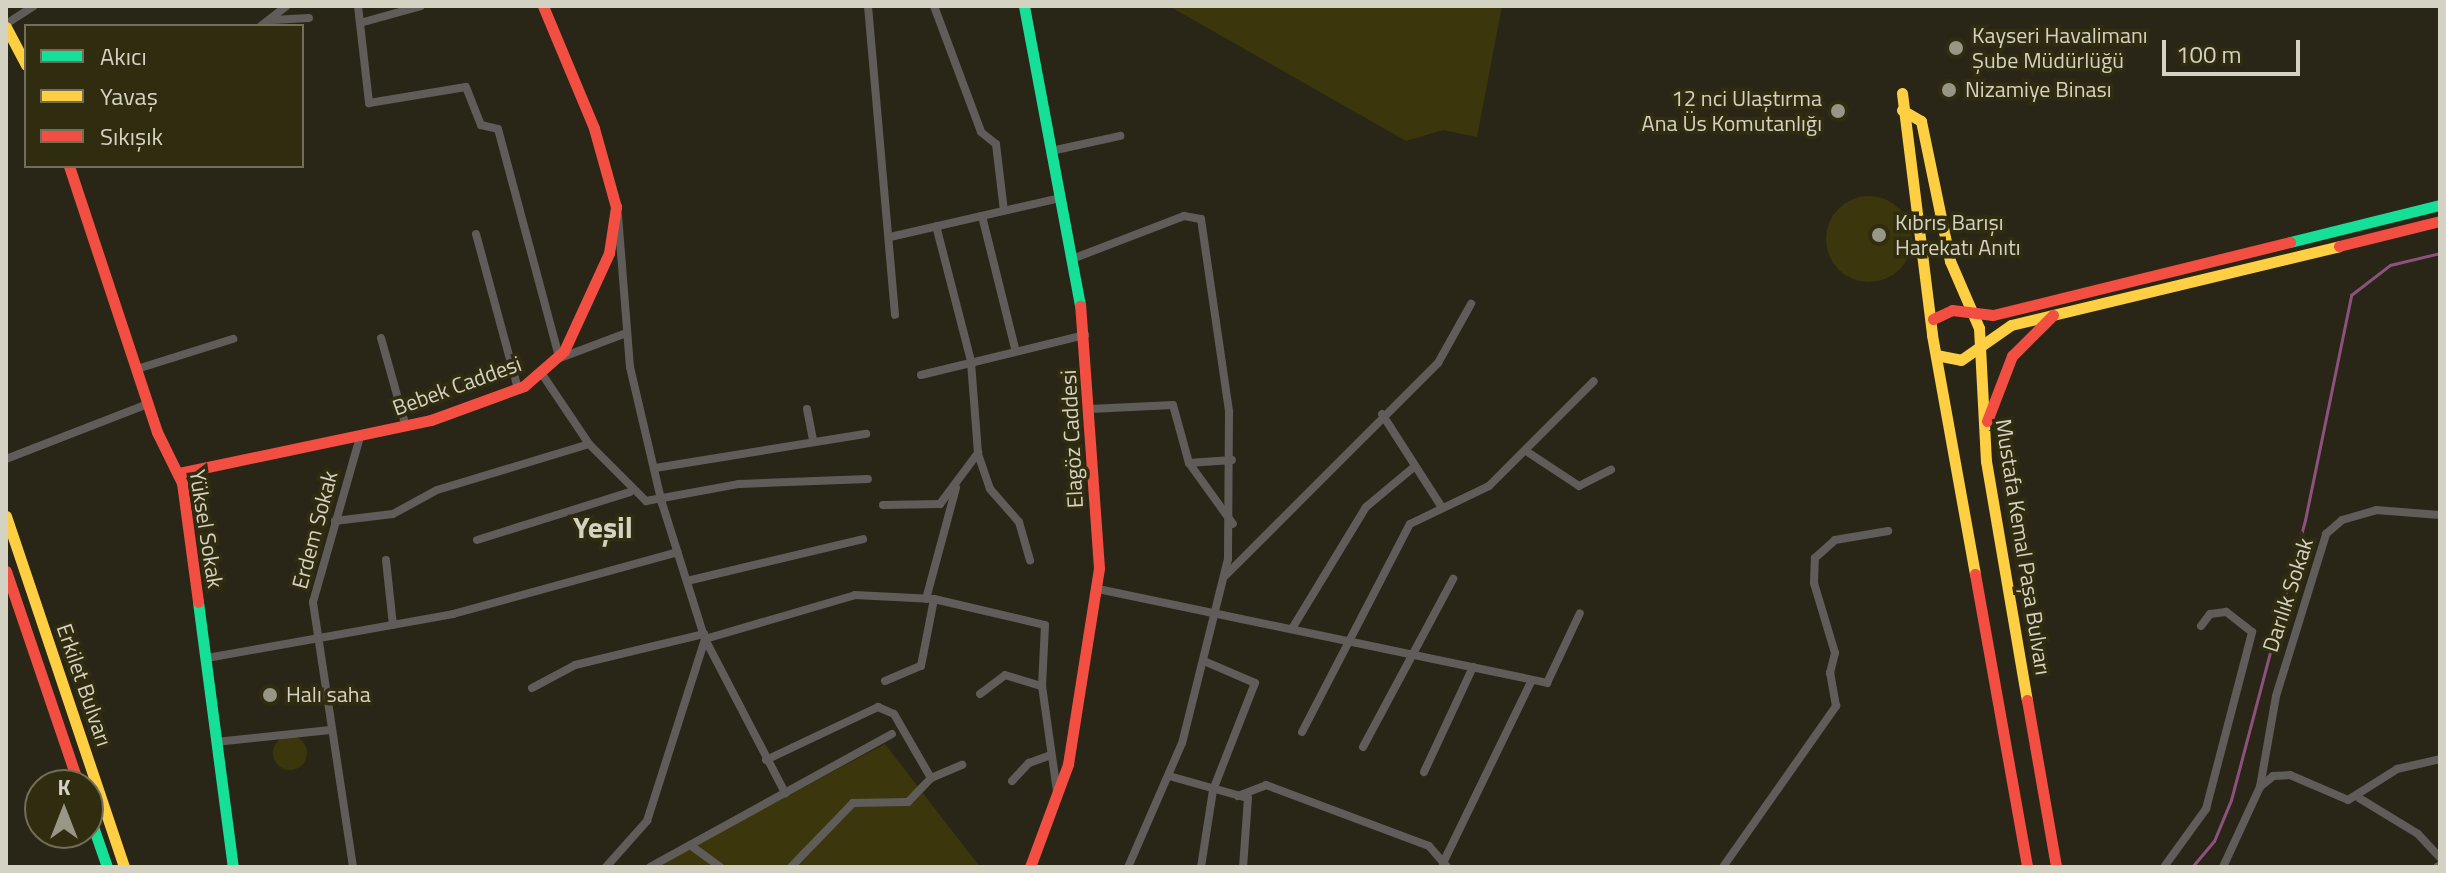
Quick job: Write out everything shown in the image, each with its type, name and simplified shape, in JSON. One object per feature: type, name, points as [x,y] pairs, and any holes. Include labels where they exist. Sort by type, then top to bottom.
[{"type":"main road","name":"Bebek Caddesi","points":[[179,473],[359,440],[406,427],[518,389],[542,374],[558,357],[609,253],[616,207],[594,128],[543,6]]},
{"type":"main road","name":"Elagöz Caddesi","points":[[1024,6],[1085,335],[1098,589],[1059,797],[1030,867]]},
{"type":"main road","points":[[6,28],[24,61]]},
{"type":"main road","points":[[1902,93],[1936,355],[2027,867]]},
{"type":"main road","name":"Mustafa Kemal Paşa Bulvarı","points":[[1902,110],[1921,121],[1950,261],[1972,313],[1980,351],[1983,436],[2056,867]]},
{"type":"main road","name":"Yüksel Sokak","points":[[70,168],[148,404],[179,473],[207,658],[233,867]]},
{"type":"main road","points":[[1933,319],[1952,310],[1993,315],[2440,205]]},
{"type":"main road","points":[[1936,355],[1961,360],[1980,351],[2011,325],[2440,221]]},
{"type":"main road","points":[[1983,436],[2012,356],[2053,315]]},
{"type":"main road","name":"Erkilet Bulvarı","points":[[6,516],[124,867]]},
{"type":"main road","name":"Erkilet Bulvarı","points":[[6,571],[11,603],[73,769]]},
{"type":"street","points":[[6,28],[34,6]]},
{"type":"street","points":[[265,24],[287,6]]},
{"type":"street","points":[[358,6],[369,103],[466,87],[481,125],[498,129],[558,357],[626,333]]},
{"type":"street","points":[[360,23],[421,6]]},
{"type":"street","points":[[868,6],[895,315]]},
{"type":"street","points":[[934,6],[981,132],[996,144],[1004,211]]},
{"type":"street","points":[[272,20],[309,18]]},
{"type":"street","points":[[1051,151],[1120,136]]},
{"type":"street","points":[[890,237],[1060,198]]},
{"type":"street","points":[[616,207],[626,333],[662,503],[705,636],[785,793]]},
{"type":"street","points":[[982,216],[1015,348]]},
{"type":"street","points":[[1072,259],[1184,216],[1201,219],[1232,460],[1233,524],[1225,576],[1204,661],[1169,776],[1128,867]]},
{"type":"street","points":[[936,226],[971,361],[978,453],[990,489],[1019,522],[1030,560]]},
{"type":"street","points":[[476,234],[518,389]]},
{"type":"street","points":[[1225,576],[1382,414],[1438,363],[1471,304]]},
{"type":"street","points":[[921,375],[1015,348],[1085,335]]},
{"type":"street","points":[[381,338],[406,427]]},
{"type":"street","points":[[137,369],[233,339]]},
{"type":"street","points":[[542,374],[589,444],[630,492],[662,503],[739,484],[868,479]]},
{"type":"street","points":[[1302,732],[1347,639],[1410,524],[1441,506],[1483,490],[1529,453],[1594,381]]},
{"type":"street","points":[[6,459],[148,404]]},
{"type":"street","points":[[1090,409],[1173,405],[1189,463],[1233,524]]},
{"type":"street","points":[[807,409],[813,441]]},
{"type":"street","points":[[1382,414],[1441,506]]},
{"type":"street","points":[[655,468],[866,434]]},
{"type":"street","name":"Erdem Sokak","points":[[353,867],[313,602],[359,440]]},
{"type":"street","points":[[335,521],[393,514],[437,490],[589,444]]},
{"type":"street","points":[[883,505],[929,508],[956,486],[978,453]]},
{"type":"street","points":[[1529,453],[1579,486],[1611,470]]},
{"type":"street","points":[[1189,463],[1232,460]]},
{"type":"street","points":[[1293,627],[1366,507],[1415,466]]},
{"type":"street","points":[[885,681],[921,666],[930,599],[956,486]]},
{"type":"street","points":[[477,540],[630,492]]},
{"type":"street","name":"Darılık Sokak","points":[[2223,867],[2260,787],[2276,696],[2326,534],[2342,520],[2376,510],[2440,515]]},
{"type":"street","points":[[1723,867],[1836,706],[1830,673],[1835,653],[1817,595],[1815,558],[1835,540],[1888,531]]},
{"type":"street","points":[[687,581],[863,539]]},
{"type":"street","points":[[207,658],[393,625],[678,552]]},
{"type":"street","points":[[386,560],[393,625]]},
{"type":"street","points":[[1363,747],[1453,579]]},
{"type":"street","points":[[1098,589],[1216,610],[1547,683],[1580,613]]},
{"type":"street","points":[[532,688],[564,669],[705,636],[855,595],[930,599],[1045,625],[1042,686],[1059,797]]},
{"type":"street","points":[[2164,867],[2206,809],[2252,632],[2226,612],[2210,614],[2201,626]]},
{"type":"street","points":[[606,867],[647,821],[705,636]]},
{"type":"street","points":[[1201,867],[1213,790],[1255,683],[1204,661]]},
{"type":"street","points":[[1424,772],[1473,667]]},
{"type":"street","points":[[980,694],[1005,675],[1042,686]]},
{"type":"street","points":[[1238,796],[1266,785],[1429,846],[1445,865],[1532,680]]},
{"type":"street","points":[[766,760],[878,707],[894,714],[931,778]]},
{"type":"street","points":[[216,742],[330,730]]},
{"type":"street","points":[[650,867],[892,734]]},
{"type":"street","points":[[1012,781],[1029,763],[1051,755]]},
{"type":"street","points":[[2359,798],[2397,769],[2440,759]]},
{"type":"street","points":[[791,867],[853,803],[908,802],[931,778],[962,765]]},
{"type":"street","points":[[2260,787],[2284,774],[2334,799],[2359,798],[2418,834],[2440,858]]},
{"type":"street","points":[[1169,776],[1248,798],[1243,867]]},
{"type":"street","points":[[690,845],[720,867]]},
{"type":"shaded area","points":[[1169,6],[1502,6],[1477,137],[1443,130],[1406,141]]},
{"type":"shaded area","points":[[1869,196],[1885,200],[1899,209],[1908,223],[1912,239],[1908,255],[1899,269],[1885,278],[1869,282],[1853,278],[1839,269],[1830,255],[1826,239],[1830,223],[1839,209],[1853,200]]},
{"type":"shaded area","points":[[290,736],[302,741],[307,753],[302,765],[290,770],[278,765],[273,753],[278,741]]},
{"type":"shaded area","points":[[885,744],[980,867],[657,867],[687,849]]},
{"type":"waterway","points":[[2192,867],[2214,841],[2231,800],[2305,520],[2351,295],[2390,265],[2440,253]]},
{"type":"traffic: fast","points":[[1024,6],[1080,306]]},
{"type":"traffic: fast","points":[[2290,242],[2440,205]]},
{"type":"traffic: fast","points":[[198,602],[233,867]]},
{"type":"traffic: fast","points":[[101,849],[107,867]]},
{"type":"traffic: slow","points":[[6,27],[24,61]]},
{"type":"traffic: slow","points":[[1902,93],[1932,335],[1975,574]]},
{"type":"traffic: slow","points":[[1902,110],[1921,121],[1950,261],[1979,328],[1986,461],[2027,700]]},
{"type":"traffic: slow","points":[[1936,355],[1961,360],[2011,325],[2339,246]]},
{"type":"traffic: slow","points":[[6,516],[124,867]]},
{"type":"traffic: jam","points":[[179,473],[431,420],[524,386],[564,351],[609,253],[616,207],[594,128],[543,6]]},
{"type":"traffic: jam","points":[[70,168],[157,432],[182,483],[198,602]]},
{"type":"traffic: jam","points":[[2339,246],[2440,221]]},
{"type":"traffic: jam","points":[[1933,319],[1952,310],[1993,315],[2290,242]]},
{"type":"traffic: jam","points":[[1030,867],[1068,764],[1099,568],[1080,306]]},
{"type":"traffic: jam","points":[[1987,421],[2012,356],[2053,315]]},
{"type":"traffic: jam","points":[[6,571],[74,769]]},
{"type":"traffic: jam","points":[[1975,574],[2027,867]]},
{"type":"traffic: jam","points":[[2027,700],[2056,867]]},
{"type":"place","name":"Kayseri Havalimanı Şube Müdürlüğü","points":[[1956,48]]},
{"type":"place","name":"Nizamiye Binası","points":[[1949,90]]},
{"type":"place","name":"12 nci Ulaştırma Ana Üs Komutanlığı","points":[[1838,111]]},
{"type":"place","name":"Kıbrıs Barışı Harekatı Anıtı","points":[[1879,235]]},
{"type":"place","name":"Halı saha","points":[[270,695]]},
{"type":"district","name":"Yeşil","points":[[603,527]]}]
